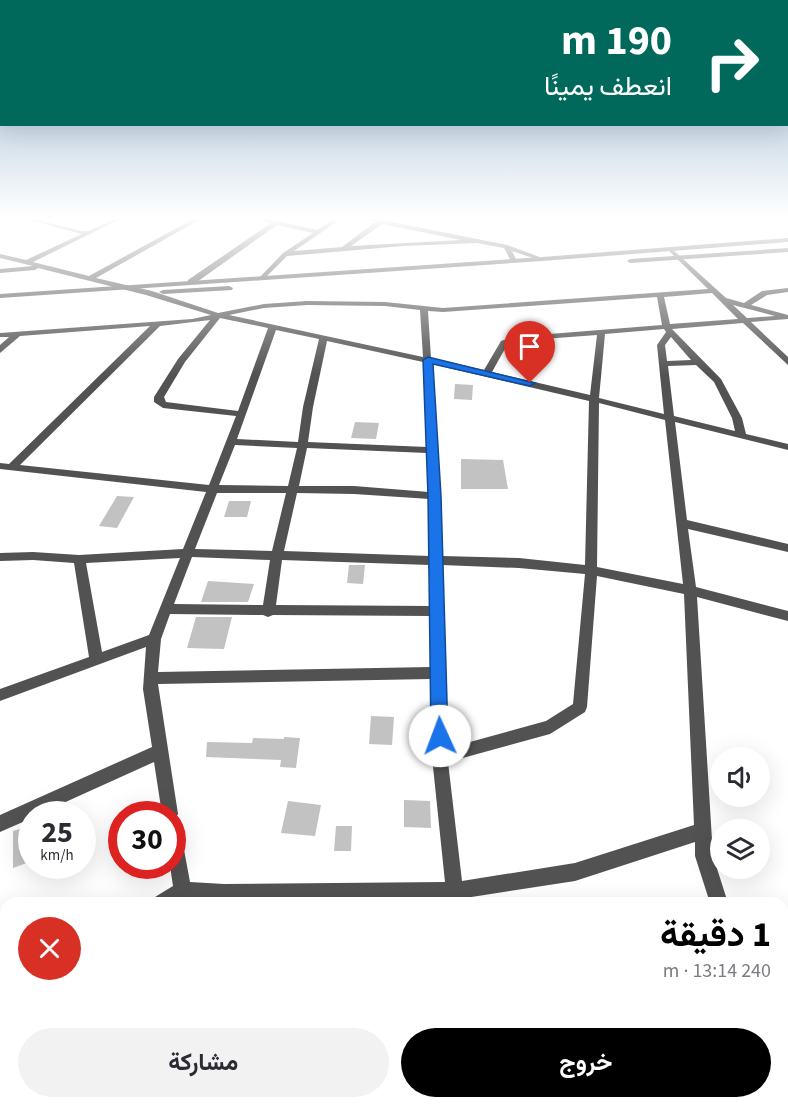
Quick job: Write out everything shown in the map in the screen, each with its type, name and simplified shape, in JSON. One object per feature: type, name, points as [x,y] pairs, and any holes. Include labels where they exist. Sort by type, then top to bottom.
[{"type":"street","points":[[57,271],[149,293],[217,316],[487,373],[788,447]]},
{"type":"street","points":[[91,278],[104,271]]},
{"type":"street","points":[[191,282],[207,271]]},
{"type":"street","points":[[262,278],[269,271]]},
{"type":"street","points":[[0,296],[370,271]]},
{"type":"street","points":[[0,304],[486,271]]},
{"type":"street","points":[[692,271],[788,362]]},
{"type":"street","points":[[746,305],[765,292],[788,290]]},
{"type":"street","points":[[0,335],[158,324],[217,316],[264,306],[307,303],[385,304],[456,310],[714,291]]},
{"type":"street","points":[[660,295],[669,331],[714,376],[729,398],[741,435]]},
{"type":"street","points":[[723,300],[788,317]]},
{"type":"street","points":[[424,309],[435,496],[440,757],[455,897],[575,872],[704,830]]},
{"type":"street","points":[[217,316],[181,361],[159,397],[159,402],[163,405],[242,414]]},
{"type":"street","points":[[487,373],[504,343],[516,339],[669,331],[788,317]]},
{"type":"street","points":[[12,467],[158,324]]},
{"type":"street","points":[[168,801],[150,689],[154,639],[242,414],[273,326]]},
{"type":"street","points":[[669,331],[661,345],[662,364],[671,419],[690,590],[704,856],[717,897]]},
{"type":"street","points":[[440,757],[550,727],[580,707],[591,570],[594,398],[601,333]]},
{"type":"street","points":[[0,350],[17,334]]},
{"type":"street","points":[[268,612],[277,556],[303,444],[308,407],[324,337]]},
{"type":"street","points":[[662,364],[698,362]]},
{"type":"street","points":[[230,442],[431,450]]},
{"type":"street","points":[[0,466],[211,489],[354,490],[435,496]]},
{"type":"street","points":[[682,522],[788,548]]},
{"type":"street","points":[[0,557],[33,556],[79,559],[188,553],[519,563],[591,570],[690,590],[788,616]]},
{"type":"street","points":[[79,559],[96,660]]},
{"type":"street","points":[[165,609],[268,612],[436,611]]},
{"type":"street","points":[[0,695],[154,639]]},
{"type":"street","points":[[151,678],[437,673]]},
{"type":"street","points":[[0,824],[160,751]]},
{"type":"street","points":[[181,879],[183,891]]},
{"type":"street","points":[[172,897],[183,891],[216,897]]},
{"type":"building","points":[[455,384],[473,385],[472,400],[454,399]]},
{"type":"building","points":[[355,422],[379,423],[376,439],[351,438]]},
{"type":"building","points":[[461,459],[503,460],[508,489],[461,489]]},
{"type":"building","points":[[117,496],[134,497],[117,528],[99,526]]},
{"type":"building","points":[[229,501],[251,501],[247,517],[224,517]]},
{"type":"building","points":[[349,565],[365,565],[363,584],[347,583]]},
{"type":"building","points":[[208,581],[254,584],[248,602],[201,602]]},
{"type":"building","points":[[196,617],[232,617],[224,649],[187,648]]},
{"type":"building","points":[[371,716],[394,717],[392,745],[369,744]]},
{"type":"building","points":[[284,737],[300,738],[296,768],[280,767],[281,760],[206,757],[207,742],[252,743],[253,738],[284,739]]},
{"type":"building","points":[[404,800],[430,801],[431,828],[404,827]]},
{"type":"building","points":[[288,801],[321,805],[315,836],[281,833]]},
{"type":"building","points":[[336,826],[352,826],[351,851],[334,851]]},
{"type":"building","points":[[18,829],[18,866],[13,868],[13,831]]},
{"type":"route","points":[[440,736],[435,496],[428,360],[530,383]]}]
